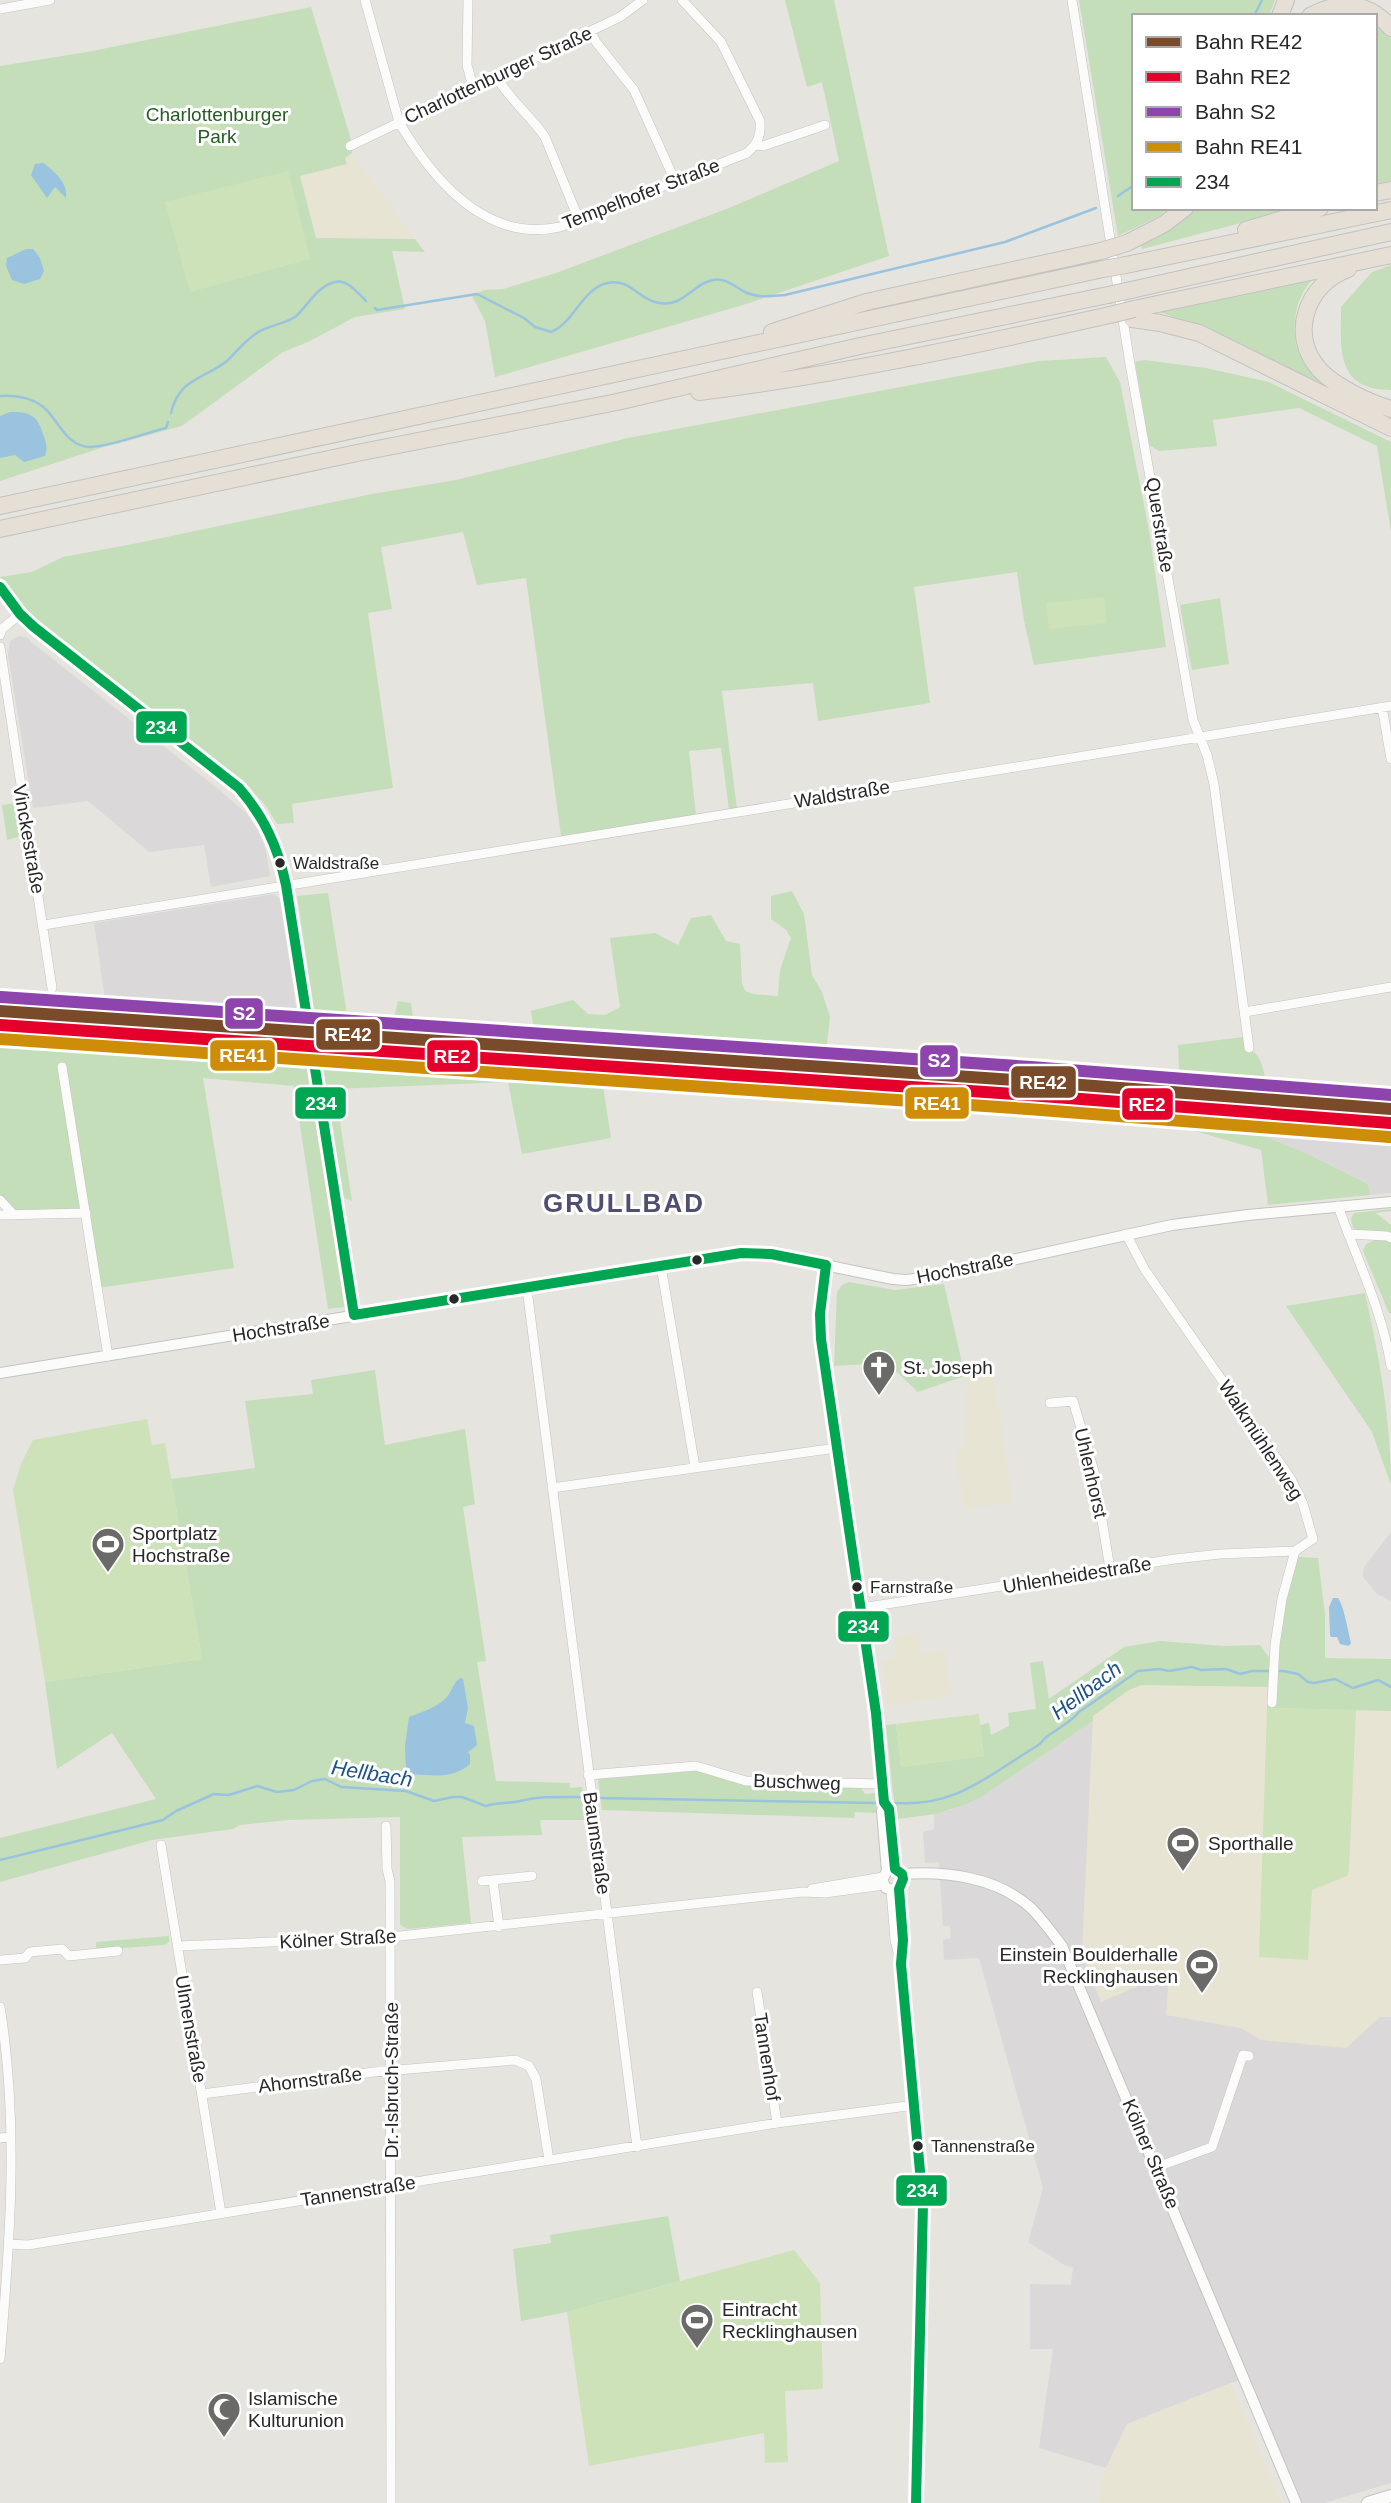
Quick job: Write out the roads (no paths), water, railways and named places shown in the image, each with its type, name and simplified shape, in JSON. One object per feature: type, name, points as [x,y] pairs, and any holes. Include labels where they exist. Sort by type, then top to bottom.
[{"type":"highway","points":[[1315,14],[1335,5],[1354,6],[1376,14]]},
{"type":"highway","points":[[1377,15],[1391,28]]},
{"type":"highway","points":[[680,362],[720,346],[801,324],[866,302],[1101,251],[1127,243],[1164,224],[1182,210]]},
{"type":"highway","points":[[1209,248],[1230,235],[1313,210]]},
{"type":"highway","points":[[0,506],[1103,269],[1391,210]]},
{"type":"highway","points":[[0,529],[357,453],[617,402],[860,346],[1132,290],[1391,232]]},
{"type":"highway","points":[[617,402],[817,376],[1065,325],[1133,314],[1391,257]]},
{"type":"highway","points":[[1391,257],[1340,272],[1326,281],[1308,302],[1303,332],[1308,352],[1319,370],[1335,383],[1391,409]]},
{"type":"highway","points":[[1133,314],[1199,333],[1391,428]]},
{"type":"main road","points":[[1368,2503],[1391,2496]]},
{"type":"street","points":[[0,9],[50,0]]},
{"type":"street","name":"Tempelhofer Straße","points":[[365,0],[399,122],[409,139],[454,196],[488,219],[535,230],[560,227],[747,153],[756,145],[764,146],[825,125]]},
{"type":"street","points":[[468,0],[467,65],[473,87]]},
{"type":"street","name":"Charlottenburger Straße","points":[[350,146],[620,17],[643,0]]},
{"type":"street","points":[[682,0],[721,42],[760,121],[761,134],[756,145]]},
{"type":"street","name":"Querstraße","points":[[1072,0],[1130,364],[1193,720],[1207,755],[1214,784],[1249,1048]]},
{"type":"street","points":[[591,31],[635,90],[676,181]]},
{"type":"street","points":[[496,76],[506,93],[545,138],[579,220]]},
{"type":"street","points":[[0,587],[20,614],[239,788],[267,825],[277,846],[286,886],[354,1315]]},
{"type":"street","points":[[0,635],[2,629],[20,614]]},
{"type":"street","name":"Vinckestraße","points":[[0,647],[52,988]]},
{"type":"street","points":[[1386,706],[1391,759]]},
{"type":"street","name":"Waldstraße","points":[[44,925],[1386,706]]},
{"type":"street","points":[[1245,1012],[1391,987]]},
{"type":"street","points":[[62,1066],[108,1356]]},
{"type":"street","points":[[0,1200],[14,1215]]},
{"type":"street","name":"Hochstraße","points":[[0,1373],[741,1253],[771,1254],[893,1279],[919,1279],[1126,1234],[1218,1219],[1391,1202]]},
{"type":"street","points":[[1338,1206],[1373,1292],[1386,1333],[1391,1366]]},
{"type":"street","points":[[0,1215],[86,1213]]},
{"type":"street","name":"Walkmühlenweg","points":[[1126,1234],[1145,1270],[1291,1479],[1303,1504],[1312,1539],[1295,1552],[1282,1600],[1273,1660],[1272,1703]]},
{"type":"street","points":[[1348,1234],[1391,1238]]},
{"type":"street","points":[[827,1265],[820,1314],[821,1339],[876,1713],[884,1802],[888,1809],[893,1880],[903,1940],[901,1964],[923,2204],[916,2503]]},
{"type":"street","points":[[661,1266],[695,1468]]},
{"type":"street","name":"Baumstraße","points":[[527,1289],[637,2147]]},
{"type":"street","name":"Uhlenhorst","points":[[1049,1403],[1073,1401],[1094,1471],[1110,1569]]},
{"type":"street","points":[[552,1488],[836,1448]]},
{"type":"street","name":"Uhlenheidestraße","points":[[861,1608],[1220,1553],[1295,1552]]},
{"type":"street","name":"Buschweg","points":[[588,1775],[696,1766],[746,1781],[883,1784]]},
{"type":"street","name":"Dr.-Isbruch-Straße","points":[[386,1826],[391,1937],[391,2503]]},
{"type":"street","name":"Ulmenstraße","points":[[161,1845],[221,2213]]},
{"type":"street","name":"Kölner Straße","points":[[178,1946],[391,1937],[499,1927],[803,1892],[822,1886],[893,1880],[925,1872],[970,1877],[988,1883],[1023,1902],[1062,1946],[1296,2503]]},
{"type":"street","points":[[482,1881],[531,1876]]},
{"type":"street","points":[[493,1880],[499,1927]]},
{"type":"street","points":[[0,1959],[25,1958],[30,1952],[41,1951],[62,1950],[69,1956],[118,1951]]},
{"type":"street","name":"Tannenhof","points":[[757,1992],[777,2123]]},
{"type":"street","points":[[0,2007],[7,2051],[11,2137],[9,2244],[0,2358]]},
{"type":"street","points":[[1157,2167],[1212,2147],[1243,2055],[1250,2056]]},
{"type":"street","name":"Ahornstraße","points":[[202,2094],[509,2059],[529,2066],[536,2079],[549,2160]]},
{"type":"street","name":"Tannenstraße","points":[[9,2244],[28,2245],[777,2123],[915,2105]]},
{"type":"street","points":[[0,2138],[11,2137]]},
{"type":"water","points":[[44,163],[63,183],[66,198],[55,187],[47,198],[31,175],[35,164]]},
{"type":"water","points":[[26,249],[33,249],[40,258],[44,271],[40,279],[24,284],[12,280],[6,266],[7,258]]},
{"type":"water","points":[[10,412],[23,412],[36,419],[46,442],[45,456],[24,462],[15,455],[0,458],[0,416]]},
{"type":"water","points":[[1333,1598],[1338,1598],[1342,1607],[1351,1643],[1349,1646],[1340,1644],[1337,1637],[1330,1635],[1329,1607]]},
{"type":"water","points":[[460,1678],[463,1679],[468,1708],[465,1723],[474,1726],[477,1745],[468,1752],[470,1764],[449,1774],[409,1774],[406,1771],[405,1746],[409,1717],[443,1701]]},
{"type":"waterway","points":[[1255,14],[1262,0]]},
{"type":"waterway","points":[[1118,196],[1132,186]]},
{"type":"waterway","points":[[375,308],[377,310],[477,294],[524,318],[535,327],[551,332],[559,328],[591,292],[607,283],[627,285],[649,300],[665,304],[680,300],[705,282],[718,279],[752,295],[785,295],[1005,242],[1096,208]]},
{"type":"waterway","points":[[171,413],[180,392],[187,385],[220,366],[255,334],[295,317],[329,284],[344,283],[366,301]]},
{"type":"waterway","points":[[0,396],[22,397],[42,406],[69,437],[82,446],[118,442],[166,428],[168,422]]},
{"type":"waterway","name":"Hellbach","points":[[894,1803],[936,1800],[970,1787],[1039,1745],[1079,1712],[1138,1671],[1169,1671],[1192,1667],[1201,1670],[1226,1669],[1240,1674],[1252,1671],[1283,1671],[1298,1674],[1314,1683],[1335,1679],[1353,1688],[1378,1680],[1391,1687]]},
{"type":"waterway","name":"Hellbach","points":[[0,1860],[163,1820],[176,1811],[214,1794],[229,1795],[257,1786],[277,1792],[294,1790],[312,1781],[325,1779],[341,1787],[406,1791],[434,1801],[462,1797],[486,1806],[528,1799],[583,1797]]},
{"type":"waterway","name":"Hellbach","points":[[600,1798],[876,1803]]},
{"type":"railway","points":[[0,1024],[1029,1093],[1391,1122]]},
{"type":"rail line","name":"S2","points":[[1,997],[1031,1067],[1391,1095]]},
{"type":"rail line","name":"RE42","points":[[0,1011],[1030,1081],[1391,1109]]},
{"type":"rail line","name":"RE2","points":[[0,1025],[1029,1095],[1390,1123]]},
{"type":"rail line","name":"RE41","points":[[0,1039],[1028,1109],[1389,1137]]},
{"type":"place","name":"Waldstraße","points":[[280,863]]},
{"type":"place","name":"St. Joseph","points":[[879,1397]]},
{"type":"place","name":"Sportplatz Hochstraße","points":[[108,1574]]},
{"type":"place","name":"Farnstraße","points":[[857,1587]]},
{"type":"place","name":"Sporthalle","points":[[1183,1873]]},
{"type":"place","name":"Einstein Boulderhalle Recklinghausen","points":[[1202,1995]]},
{"type":"place","name":"Tannenstraße","points":[[918,2146]]},
{"type":"place","name":"Eintracht Recklinghausen","points":[[697,2350]]},
{"type":"place","name":"Islamische Kulturunion","points":[[224,2439]]},
{"type":"district","name":"GRULLBAD","points":[[624,1203]]},
{"type":"park label","name":"Charlottenburger Park","points":[[217,125]]}]
